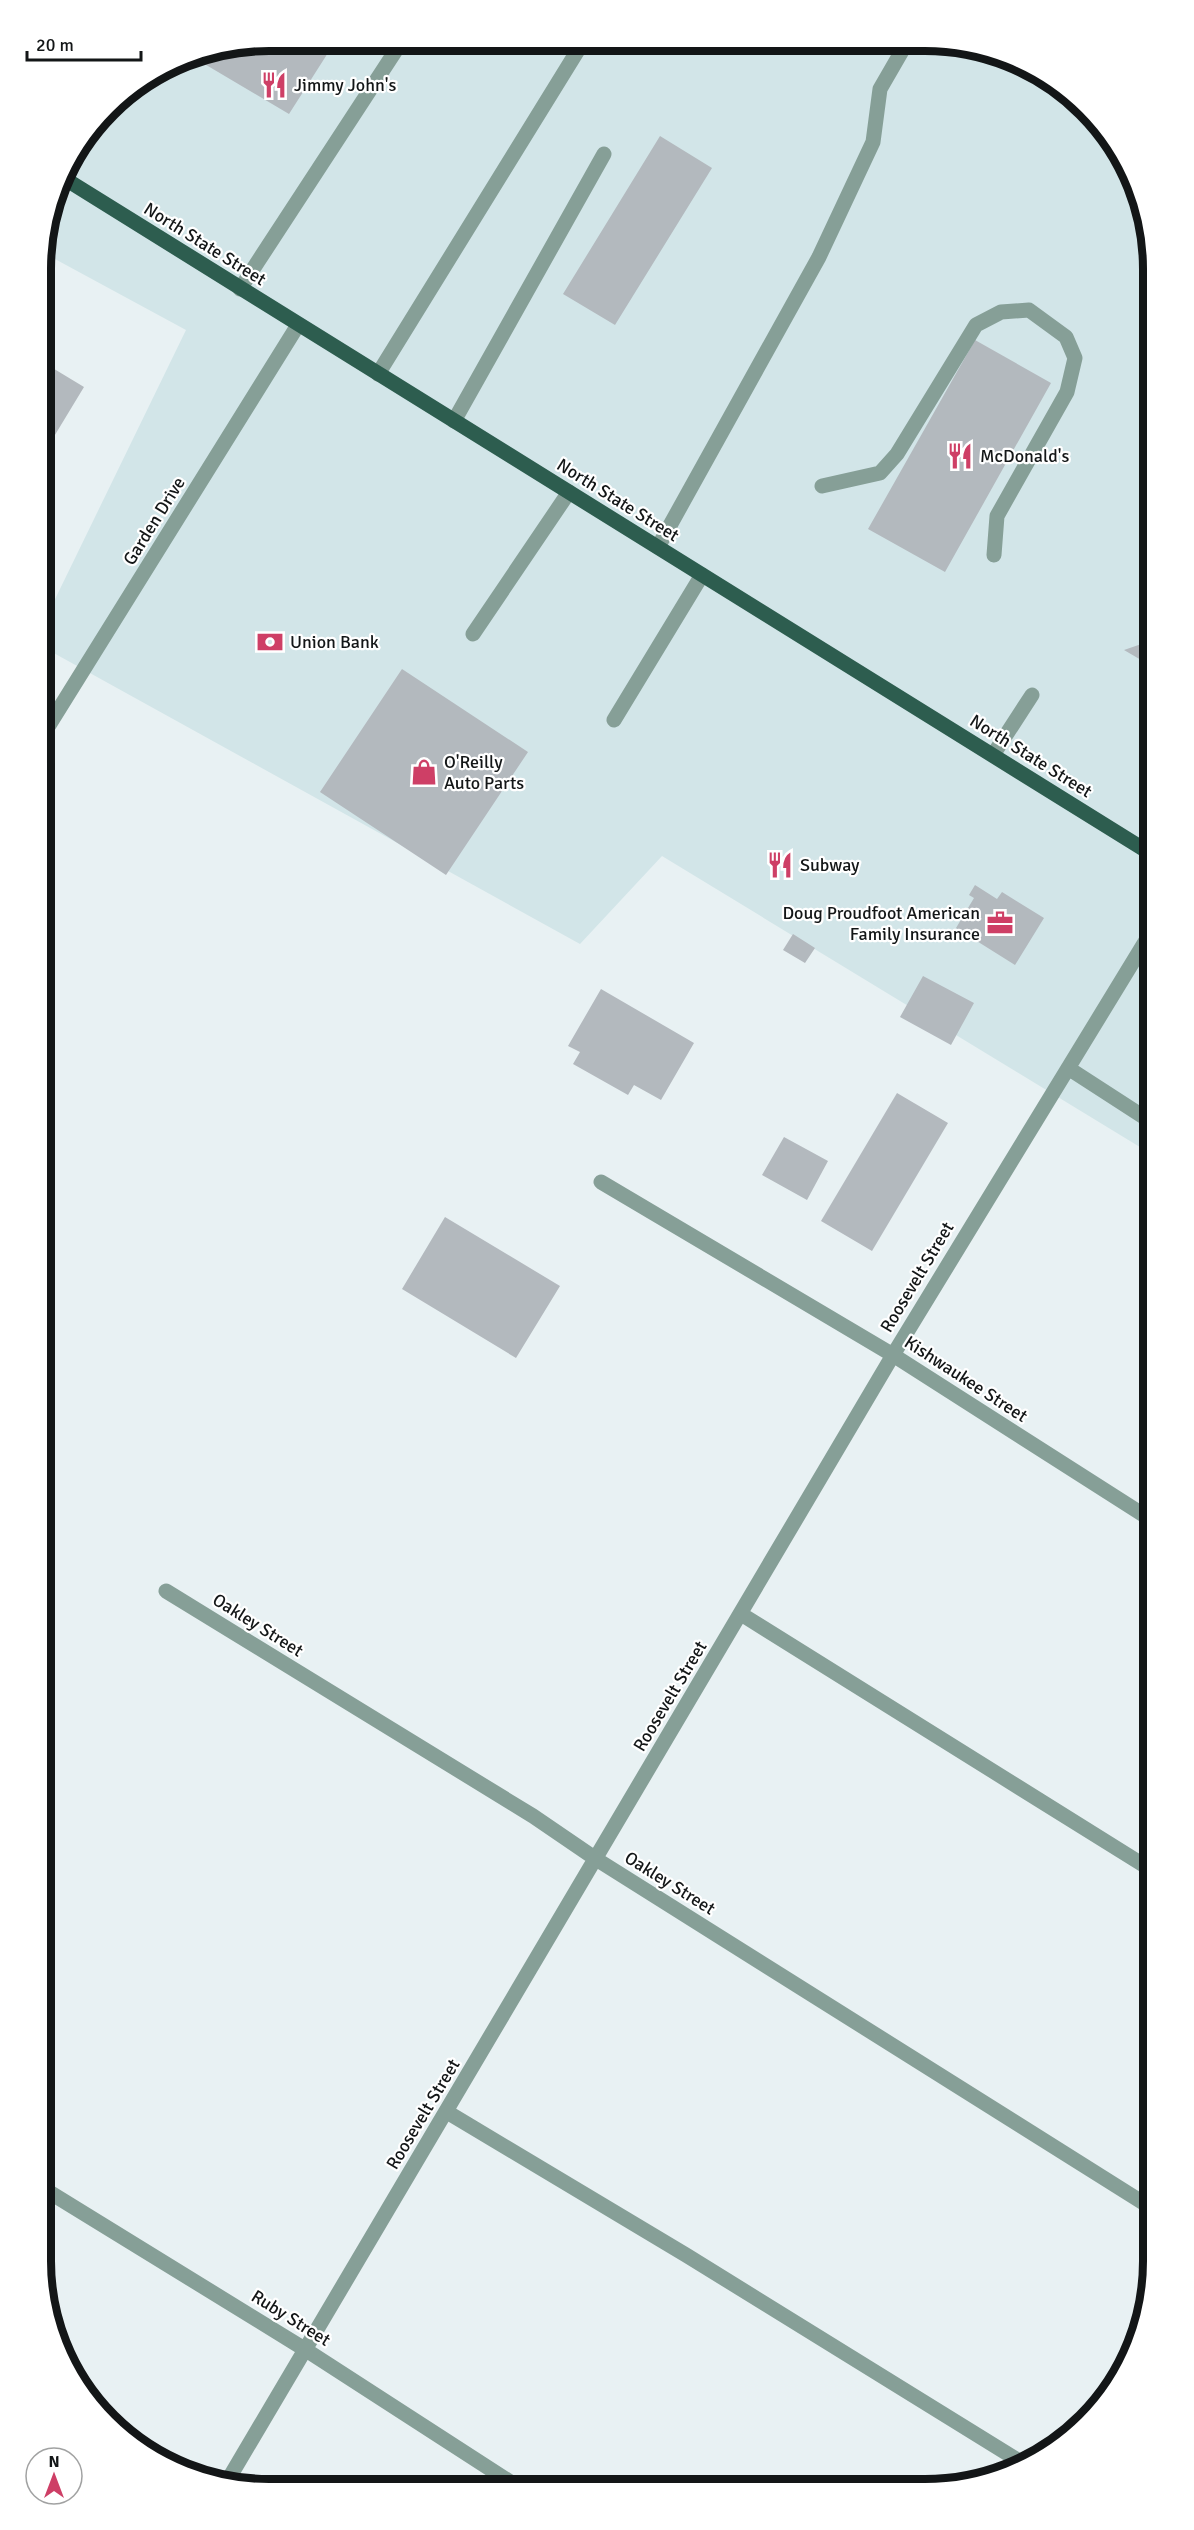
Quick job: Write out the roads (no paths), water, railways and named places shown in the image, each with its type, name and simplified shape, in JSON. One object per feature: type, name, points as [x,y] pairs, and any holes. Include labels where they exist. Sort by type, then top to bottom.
[{"type":"main road","name":"North State Street","points":[[70,182],[1143,849]]},
{"type":"street","points":[[240,289],[395,51]]},
{"type":"street","points":[[378,374],[577,51]]},
{"type":"street","points":[[658,548],[819,257],[873,142],[879,89],[902,51]]},
{"type":"street","points":[[454,421],[604,154]]},
{"type":"street","points":[[822,486],[880,473],[897,454],[976,326],[1000,312],[1029,310],[1066,337],[1076,358],[1067,392],[997,516],[993,555]]},
{"type":"street","name":"Garden Drive","points":[[51,722],[298,325]]},
{"type":"street","points":[[472,634],[569,492]]},
{"type":"street","points":[[614,720],[702,575]]},
{"type":"street","points":[[993,755],[1032,695]]},
{"type":"street","name":"Roosevelt Street","points":[[231,2476],[893,1355],[1143,945]]},
{"type":"street","points":[[1068,1068],[1143,1117]]},
{"type":"street","name":"Kishwaukee Street","points":[[601,1182],[893,1355],[1143,1515]]},
{"type":"street","name":"Oakley Street","points":[[166,1591],[533,1816],[596,1859],[1143,2203]]},
{"type":"street","points":[[741,1614],[1143,1865]]},
{"type":"street","points":[[447,2112],[686,2255],[1015,2459]]},
{"type":"street","name":"Ruby Street","points":[[51,2194],[306,2350],[506,2479]]},
{"type":"place","name":"Jimmy John's","points":[[274,85]]},
{"type":"place","name":"McDonald's","points":[[960,456]]},
{"type":"place","name":"Union Bank","points":[[270,642]]},
{"type":"place","name":"O'Reilly Auto Parts","points":[[424,772]]},
{"type":"place","name":"Subway","points":[[780,865]]},
{"type":"place","name":"Doug Proudfoot American Family Insurance","points":[[1000,923]]}]
